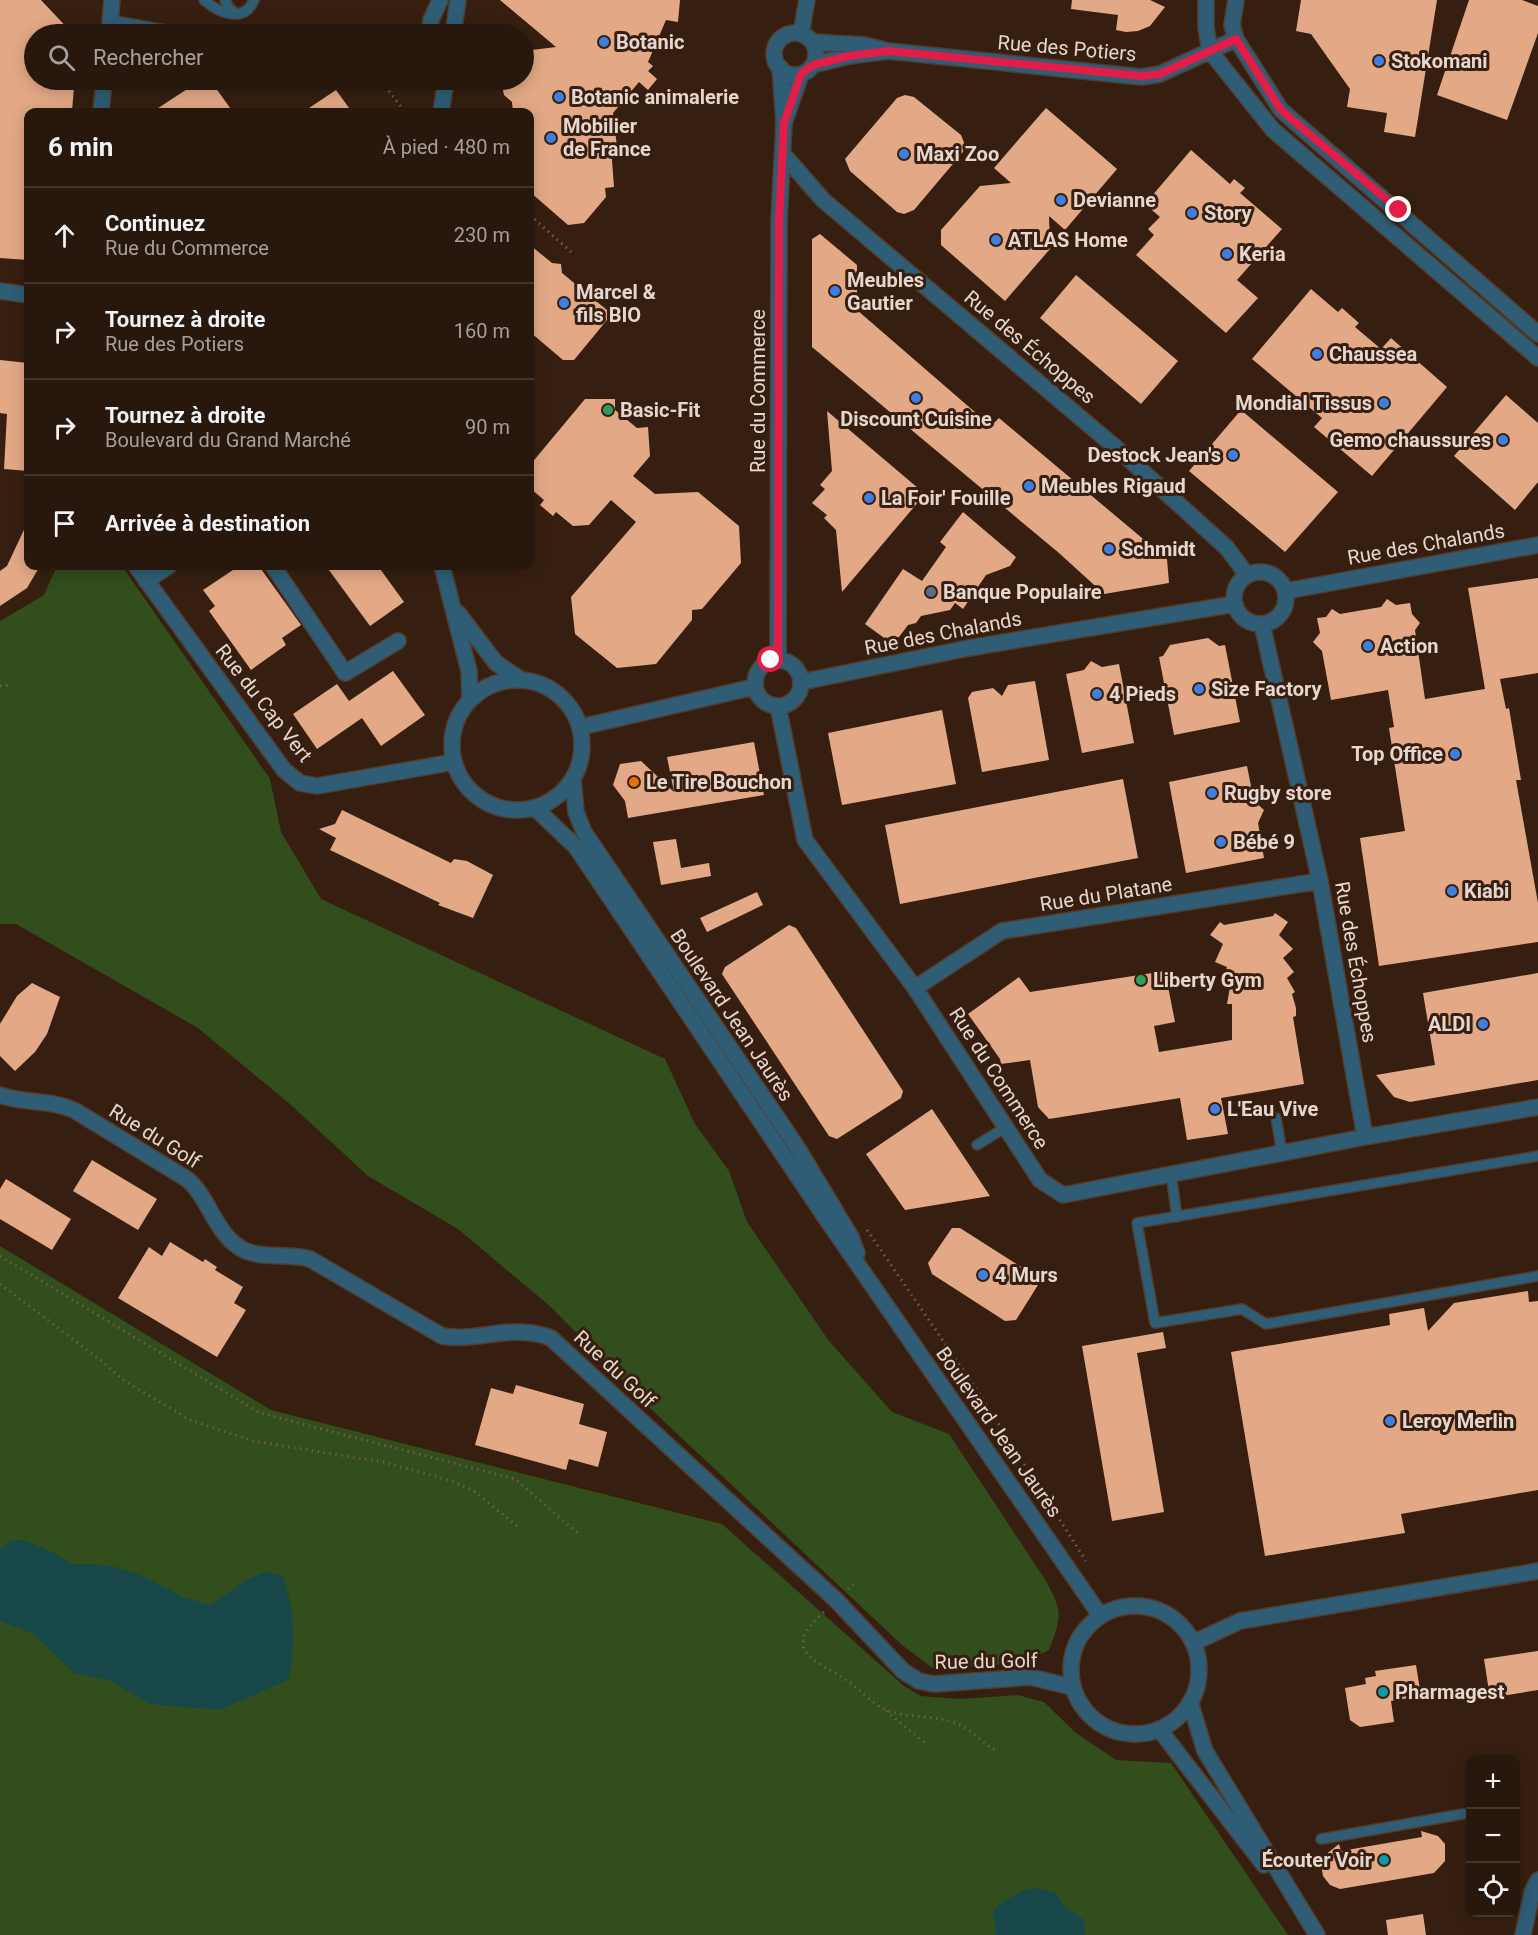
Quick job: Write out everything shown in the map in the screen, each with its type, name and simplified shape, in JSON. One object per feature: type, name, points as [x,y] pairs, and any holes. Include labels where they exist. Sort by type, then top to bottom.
[{"type":"street","points":[[110,24],[112,0]]},
{"type":"street","points":[[430,24],[440,0]]},
{"type":"street","points":[[454,24],[458,0]]},
{"type":"street","points":[[807,0],[807,38],[817,53],[807,69],[789,74],[780,67],[774,51],[779,41],[789,34],[807,38]]},
{"type":"street","points":[[1206,0],[1206,28],[1210,51],[1273,130],[1538,358]]},
{"type":"street","points":[[1226,0],[1234,32],[1281,110],[1538,334]]},
{"type":"street","points":[[1234,32],[1236,0]]},
{"type":"street","name":"Rue des Potiers","points":[[807,38],[864,45],[888,51],[1142,76],[1160,74],[1210,51],[1234,32]]},
{"type":"street","name":"Rue des Potiers","points":[[807,69],[849,56],[888,51]]},
{"type":"street","name":"Rue du Commerce","points":[[778,659],[779,222],[784,123],[780,67]]},
{"type":"street","name":"Rue du Commerce","points":[[784,123],[807,69]]},
{"type":"street","points":[[101,108],[103,90]]},
{"type":"street","points":[[442,108],[444,90]]},
{"type":"street","name":"Rue des Échoppes","points":[[783,154],[823,200],[1121,452],[1227,548],[1247,575]]},
{"type":"street","points":[[0,291],[24,294]]},
{"type":"street","name":"Rue des Chalands","points":[[1286,591],[1538,545]]},
{"type":"street","name":"Rue du Cap Vert","points":[[139,570],[284,770],[300,783],[317,786],[453,762]]},
{"type":"street","points":[[146,581],[163,570]]},
{"type":"street","points":[[276,570],[345,673],[398,641]]},
{"type":"street","points":[[443,570],[469,671],[470,698]]},
{"type":"street","points":[[1255,572],[1271,573],[1283,584],[1286,591],[1286,606],[1282,613],[1269,623],[1262,624],[1244,619],[1234,604],[1236,587],[1247,575],[1255,572]]},
{"type":"street","name":"Rue des Chalands","points":[[801,682],[969,648],[1234,604]]},
{"type":"street","points":[[453,606],[496,663],[520,679]]},
{"type":"street","name":"Rue des Échoppes","points":[[1262,624],[1320,881],[1365,1137]]},
{"type":"street","points":[[778,659],[792,664],[801,682],[797,696],[792,701],[778,706],[765,703],[754,687],[760,668],[778,659]]},
{"type":"street","points":[[520,679],[540,683],[558,693],[572,708],[580,727],[583,745],[580,763],[573,779],[563,792],[536,808],[504,808],[476,796],[462,781],[453,762],[451,745],[453,728],[470,698],[485,687],[502,681],[520,679]]},
{"type":"street","points":[[580,727],[754,687]]},
{"type":"street","name":"Rue du Commerce","points":[[778,706],[805,840],[915,988],[1040,1180],[1063,1195],[1365,1137]]},
{"type":"street","name":"Boulevard Jean Jaurès","points":[[573,779],[576,812],[584,832],[796,1147],[851,1237],[863,1273]]},
{"type":"street","name":"Boulevard Jean Jaurès","points":[[536,808],[576,847],[863,1273],[1100,1615]]},
{"type":"street","name":"Rue du Platane","points":[[915,988],[1002,931],[1320,881]]},
{"type":"street","name":"Rue du Golf","points":[[0,1095],[66,1106],[187,1179],[197,1187],[216,1220],[236,1245],[247,1251],[294,1254],[310,1259],[442,1336],[466,1338],[516,1331],[535,1332],[551,1338],[836,1600],[903,1671],[919,1681],[934,1684],[1030,1677],[1072,1687]]},
{"type":"street","points":[[1365,1137],[1538,1107]]},
{"type":"street","points":[[1193,1643],[1240,1621],[1538,1571]]},
{"type":"street","points":[[1142,1606],[1163,1612],[1181,1625],[1193,1643],[1199,1663],[1198,1683],[1190,1702],[1177,1718],[1159,1729],[1138,1734],[1116,1732],[1097,1722],[1082,1707],[1072,1687],[1070,1667],[1074,1646],[1085,1628],[1100,1615],[1120,1607],[1142,1606]]},
{"type":"street","points":[[1190,1702],[1205,1751],[1313,1930]]},
{"type":"street","points":[[1159,1729],[1313,1930]]},
{"type":"street","points":[[1523,1935],[1532,1892],[1538,1880]]},
{"type":"lane","points":[[204,0],[217,11],[237,14],[250,9],[254,0]]},
{"type":"lane","points":[[225,0],[229,9],[237,14]]},
{"type":"lane","points":[[1276,1118],[1282,1153]]},
{"type":"lane","points":[[977,1145],[1005,1127]]},
{"type":"lane","points":[[1538,1156],[1137,1223],[1155,1323],[1242,1309],[1266,1324],[1538,1276]]},
{"type":"lane","points":[[1171,1174],[1177,1217]]},
{"type":"lane","points":[[1321,1839],[1463,1814]]},
{"type":"path","points":[[388,90],[402,108]]},
{"type":"path","points":[[534,219],[571,252]]},
{"type":"path","points":[[0,686],[10,685]]},
{"type":"path","points":[[0,1256],[260,1413],[515,1479],[581,1536]]},
{"type":"path","points":[[0,1284],[123,1380],[190,1420],[253,1441],[383,1462],[452,1481],[474,1491],[518,1527]]},
{"type":"path","points":[[856,1582],[807,1629],[806,1652],[810,1660],[845,1679],[925,1743]]},
{"type":"path","points":[[885,1709],[957,1723],[995,1750]]},
{"type":"green space","points":[[55,570],[125,570],[270,779],[281,832],[321,899],[665,1059],[695,1124],[729,1171],[747,1222],[829,1341],[892,1412],[949,1434],[1046,1581],[1059,1614],[1049,1650],[1031,1659],[1003,1664],[934,1669],[902,1645],[653,1411],[552,1308],[458,1229],[368,1176],[291,1105],[198,1028],[16,924],[0,924],[0,621],[44,595]]},
{"type":"green space","points":[[0,1246],[271,1410],[722,1524],[904,1686],[921,1696],[961,1699],[1018,1695],[1044,1702],[1076,1733],[1116,1760],[1171,1763],[1288,1935],[0,1935]]},
{"type":"water","points":[[23,1540],[50,1551],[72,1564],[116,1567],[142,1576],[185,1598],[210,1605],[243,1582],[265,1572],[283,1576],[290,1602],[293,1628],[288,1680],[219,1710],[150,1704],[111,1681],[74,1673],[32,1633],[0,1621],[0,1550],[10,1541]]},
{"type":"water","points":[[1033,1888],[1055,1892],[1066,1908],[1084,1920],[1085,1935],[996,1935],[993,1912],[1011,1897]]},
{"type":"building","points":[[0,0],[41,0],[64,24],[24,24],[24,90],[74,90],[72,108],[24,108],[24,260],[0,258]]},
{"type":"building","points":[[500,0],[680,0],[678,22],[666,20],[648,62],[653,66],[648,71],[657,79],[648,90],[639,82],[613,113],[617,147],[611,147],[614,187],[605,188],[606,197],[584,223],[568,225],[534,195],[534,108],[513,108],[512,102],[504,95],[503,90],[534,90],[534,50],[556,47],[534,29],[534,24],[529,24]]},
{"type":"building","points":[[1072,0],[1150,0],[1165,7],[1150,26],[1138,31],[1126,32],[1116,30],[1118,15],[1071,9]]},
{"type":"building","name":"Stokomani","points":[[1301,0],[1437,0],[1415,137],[1384,132],[1387,113],[1347,107],[1350,89],[1311,34],[1296,31]]},
{"type":"building","points":[[1469,0],[1522,0],[1538,6],[1538,33],[1507,120],[1437,95]]},
{"type":"building","points":[[186,90],[217,90],[230,108],[158,108]]},
{"type":"building","points":[[336,90],[349,108],[309,108]]},
{"type":"building","name":"Maxi Zoo","points":[[905,95],[914,97],[961,135],[965,145],[963,152],[914,210],[904,214],[897,212],[850,171],[845,159],[897,98]]},
{"type":"building","points":[[1046,108],[1117,169],[1065,230],[1049,216],[1050,249],[1005,301],[941,245],[941,230],[980,186],[1011,183],[994,168]]},
{"type":"building","points":[[1191,150],[1230,184],[1234,179],[1245,188],[1240,193],[1282,229],[1237,280],[1258,298],[1226,333],[1136,255],[1154,235],[1148,229],[1160,217],[1145,204]]},
{"type":"building","points":[[820,234],[857,265],[857,310],[991,426],[999,418],[1167,559],[1169,583],[1104,594],[1059,553],[812,347],[812,239]]},
{"type":"building","name":"Marcel & fils BIO","points":[[534,248],[552,263],[561,264],[562,273],[579,287],[590,288],[591,297],[607,310],[607,320],[574,360],[563,360],[534,335]]},
{"type":"building","points":[[1076,275],[1178,361],[1141,404],[1040,318]]},
{"type":"building","points":[[1311,289],[1338,312],[1342,308],[1359,323],[1355,327],[1381,349],[1391,338],[1447,387],[1372,476],[1314,427],[1322,418],[1252,359]]},
{"type":"building","points":[[0,360],[24,363],[24,471],[4,469],[7,414],[0,413]]},
{"type":"building","name":"Gemo chaussures","points":[[1506,395],[1538,423],[1538,482],[1515,510],[1454,456]]},
{"type":"building","points":[[585,399],[615,399],[615,410],[637,428],[648,427],[650,456],[633,476],[655,494],[698,492],[739,526],[741,563],[702,609],[692,610],[692,620],[656,664],[617,668],[575,634],[571,597],[636,522],[611,500],[589,525],[573,526],[556,512],[553,516],[540,505],[544,500],[534,491],[534,460]]},
{"type":"building","points":[[1241,410],[1338,492],[1285,552],[1189,471]]},
{"type":"building","name":"La Foir' Fouille","points":[[827,411],[925,494],[842,592],[836,530],[824,518],[827,515],[812,503],[825,489],[820,485],[832,471]]},
{"type":"building","name":"Banque Populaire","points":[[963,512],[1016,557],[1010,566],[986,575],[963,609],[955,603],[950,610],[921,616],[916,623],[908,625],[899,637],[887,640],[865,624],[903,569],[922,581],[946,547],[940,542]]},
{"type":"building","points":[[24,530],[24,570],[38,570],[27,588],[0,606],[0,571],[7,566]]},
{"type":"building","points":[[233,570],[262,570],[301,625],[282,638],[286,645],[251,670],[209,611],[215,606],[203,590]]},
{"type":"building","points":[[329,570],[381,570],[404,602],[370,626]]},
{"type":"building","points":[[1538,578],[1538,673],[1500,679],[1506,709],[1509,708],[1521,780],[1516,780],[1538,903],[1538,942],[1379,966],[1360,838],[1405,831],[1389,728],[1394,727],[1388,690],[1331,700],[1322,651],[1313,642],[1320,633],[1317,618],[1326,617],[1332,609],[1340,614],[1381,607],[1387,599],[1396,605],[1410,603],[1412,614],[1420,623],[1415,630],[1425,699],[1485,689],[1468,588]]},
{"type":"building","name":"Size Factory","points":[[1208,638],[1219,646],[1225,645],[1240,722],[1174,735],[1159,657],[1163,656],[1170,645]]},
{"type":"building","name":"4 Pieds","points":[[1091,661],[1102,667],[1119,664],[1134,743],[1082,753],[1066,674],[1084,670]]},
{"type":"building","points":[[393,671],[425,715],[381,746],[362,718],[317,749],[293,714],[337,684],[349,701]]},
{"type":"building","points":[[1035,681],[1049,760],[982,772],[968,698],[972,692],[993,688],[1002,696],[1008,685]]},
{"type":"building","points":[[942,710],[956,784],[842,805],[828,733]]},
{"type":"building","points":[[754,742],[764,795],[628,818],[625,801],[613,785],[620,764],[641,761],[674,792],[667,757]]},
{"type":"building","points":[[1247,766],[1254,801],[1264,810],[1258,823],[1264,858],[1186,873],[1169,782]]},
{"type":"building","points":[[1123,779],[1138,858],[900,904],[885,825]]},
{"type":"building","points":[[342,810],[451,863],[454,859],[467,861],[493,875],[473,918],[438,905],[440,903],[330,850],[336,838],[319,829],[335,824]]},
{"type":"building","points":[[676,839],[681,868],[709,863],[711,876],[661,885],[653,842]]},
{"type":"building","points":[[757,892],[763,905],[707,932],[700,918]]},
{"type":"building","points":[[1275,913],[1288,922],[1279,935],[1293,949],[1283,958],[1294,972],[1287,978],[1295,992],[1292,994],[1296,1016],[1293,1017],[1304,1084],[1221,1098],[1228,1134],[1187,1140],[1180,1098],[1049,1119],[1038,1107],[1030,1060],[1001,1064],[1000,1059],[968,1014],[1019,977],[1030,992],[1165,971],[1175,1022],[1154,1026],[1159,1052],[1232,1040],[1232,1004],[1227,1004],[1230,987],[1222,984],[1227,967],[1215,962],[1223,944],[1210,935],[1220,922],[1224,925],[1273,916]]},
{"type":"building","points":[[789,925],[796,928],[903,1091],[901,1098],[837,1139],[829,1136],[722,974],[725,967]]},
{"type":"building","name":"ALDI","points":[[1538,973],[1538,1080],[1410,1102],[1394,1097],[1376,1075],[1435,1065],[1423,993]]},
{"type":"building","points":[[32,983],[60,997],[47,1034],[35,1052],[15,1071],[0,1056],[0,1024],[17,996]]},
{"type":"building","points":[[932,1109],[990,1196],[905,1210],[866,1154]]},
{"type":"building","points":[[92,1160],[157,1199],[138,1230],[73,1191]]},
{"type":"building","points":[[6,1179],[71,1219],[52,1250],[0,1219],[0,1189]]},
{"type":"building","name":"4 Murs","points":[[952,1228],[960,1228],[1035,1276],[1038,1285],[1016,1320],[1005,1321],[932,1274],[928,1263]]},
{"type":"building","points":[[170,1242],[203,1262],[205,1259],[217,1267],[215,1270],[243,1287],[234,1303],[246,1310],[217,1357],[118,1298],[149,1247],[162,1256]]},
{"type":"building","name":"Leroy Merlin","points":[[1528,1291],[1529,1302],[1538,1301],[1538,1490],[1401,1514],[1405,1533],[1265,1556],[1231,1352],[1390,1325],[1389,1314],[1424,1308],[1428,1331],[1454,1303]]},
{"type":"building","points":[[1163,1332],[1166,1348],[1137,1353],[1164,1512],[1112,1521],[1082,1346]]},
{"type":"building","points":[[516,1385],[584,1404],[579,1424],[607,1432],[598,1467],[569,1459],[566,1470],[475,1445],[491,1388],[513,1394]]},
{"type":"building","points":[[1538,1651],[1538,1690],[1490,1698],[1484,1659]]},
{"type":"building","name":"Pharmagest","points":[[1416,1665],[1421,1696],[1391,1701],[1394,1722],[1360,1727],[1350,1720],[1345,1688],[1366,1684],[1365,1678],[1376,1676],[1375,1671]]},
{"type":"building","name":"Écouter Voir","points":[[1421,1831],[1438,1836],[1445,1844],[1445,1861],[1434,1873],[1340,1889],[1330,1885],[1323,1876],[1321,1865],[1325,1855],[1339,1844],[1341,1851],[1422,1837]]},
{"type":"building","points":[[1423,1914],[1426,1935],[1388,1935],[1386,1920]]},
{"type":"place","name":"Botanic","points":[[604,42]]},
{"type":"place","name":"Stokomani","points":[[1379,61]]},
{"type":"place","name":"Botanic animalerie","points":[[559,97]]},
{"type":"place","name":"Mobilier de France","points":[[551,138]]},
{"type":"place","name":"Maxi Zoo","points":[[904,154]]},
{"type":"place","name":"Devianne","points":[[1061,200]]},
{"type":"place","name":"Story","points":[[1192,213]]},
{"type":"place","name":"ATLAS Home","points":[[996,240]]},
{"type":"place","name":"Keria","points":[[1227,254]]},
{"type":"place","name":"Meubles Gautier","points":[[835,291]]},
{"type":"place","name":"Marcel & fils BIO","points":[[564,303]]},
{"type":"place","name":"Chaussea","points":[[1317,354]]},
{"type":"place","name":"Discount Cuisine","points":[[916,398]]},
{"type":"place","name":"Mondial Tissus","points":[[1384,403]]},
{"type":"place","name":"Basic-Fit","points":[[608,410]]},
{"type":"place","name":"Gemo chaussures","points":[[1503,440]]},
{"type":"place","name":"Destock Jean's","points":[[1233,455]]},
{"type":"place","name":"Meubles Rigaud","points":[[1029,486]]},
{"type":"place","name":"La Foir' Fouille","points":[[869,498]]},
{"type":"place","name":"Schmidt","points":[[1109,549]]},
{"type":"place","name":"Banque Populaire","points":[[931,592]]},
{"type":"place","name":"Action","points":[[1368,646]]},
{"type":"place","name":"Size Factory","points":[[1199,689]]},
{"type":"place","name":"4 Pieds","points":[[1097,694]]},
{"type":"place","name":"Top Office","points":[[1455,754]]},
{"type":"place","name":"Le Tire Bouchon","points":[[634,782]]},
{"type":"place","name":"Rugby store","points":[[1212,793]]},
{"type":"place","name":"Bébé 9","points":[[1221,842]]},
{"type":"place","name":"Kiabi","points":[[1452,891]]},
{"type":"place","name":"Liberty Gym","points":[[1141,980]]},
{"type":"place","name":"ALDI","points":[[1483,1024]]},
{"type":"place","name":"L'Eau Vive","points":[[1215,1109]]},
{"type":"place","name":"4 Murs","points":[[983,1275]]},
{"type":"place","name":"Leroy Merlin","points":[[1390,1421]]},
{"type":"place","name":"Pharmagest","points":[[1383,1692]]},
{"type":"place","name":"Écouter Voir","points":[[1384,1860]]},
{"type":"route","points":[[771,660],[778,659],[779,222],[784,123],[801,74],[813,65],[849,56],[888,51],[969,61],[1142,76],[1160,74],[1236,39],[1281,110],[1399,210]]}]
